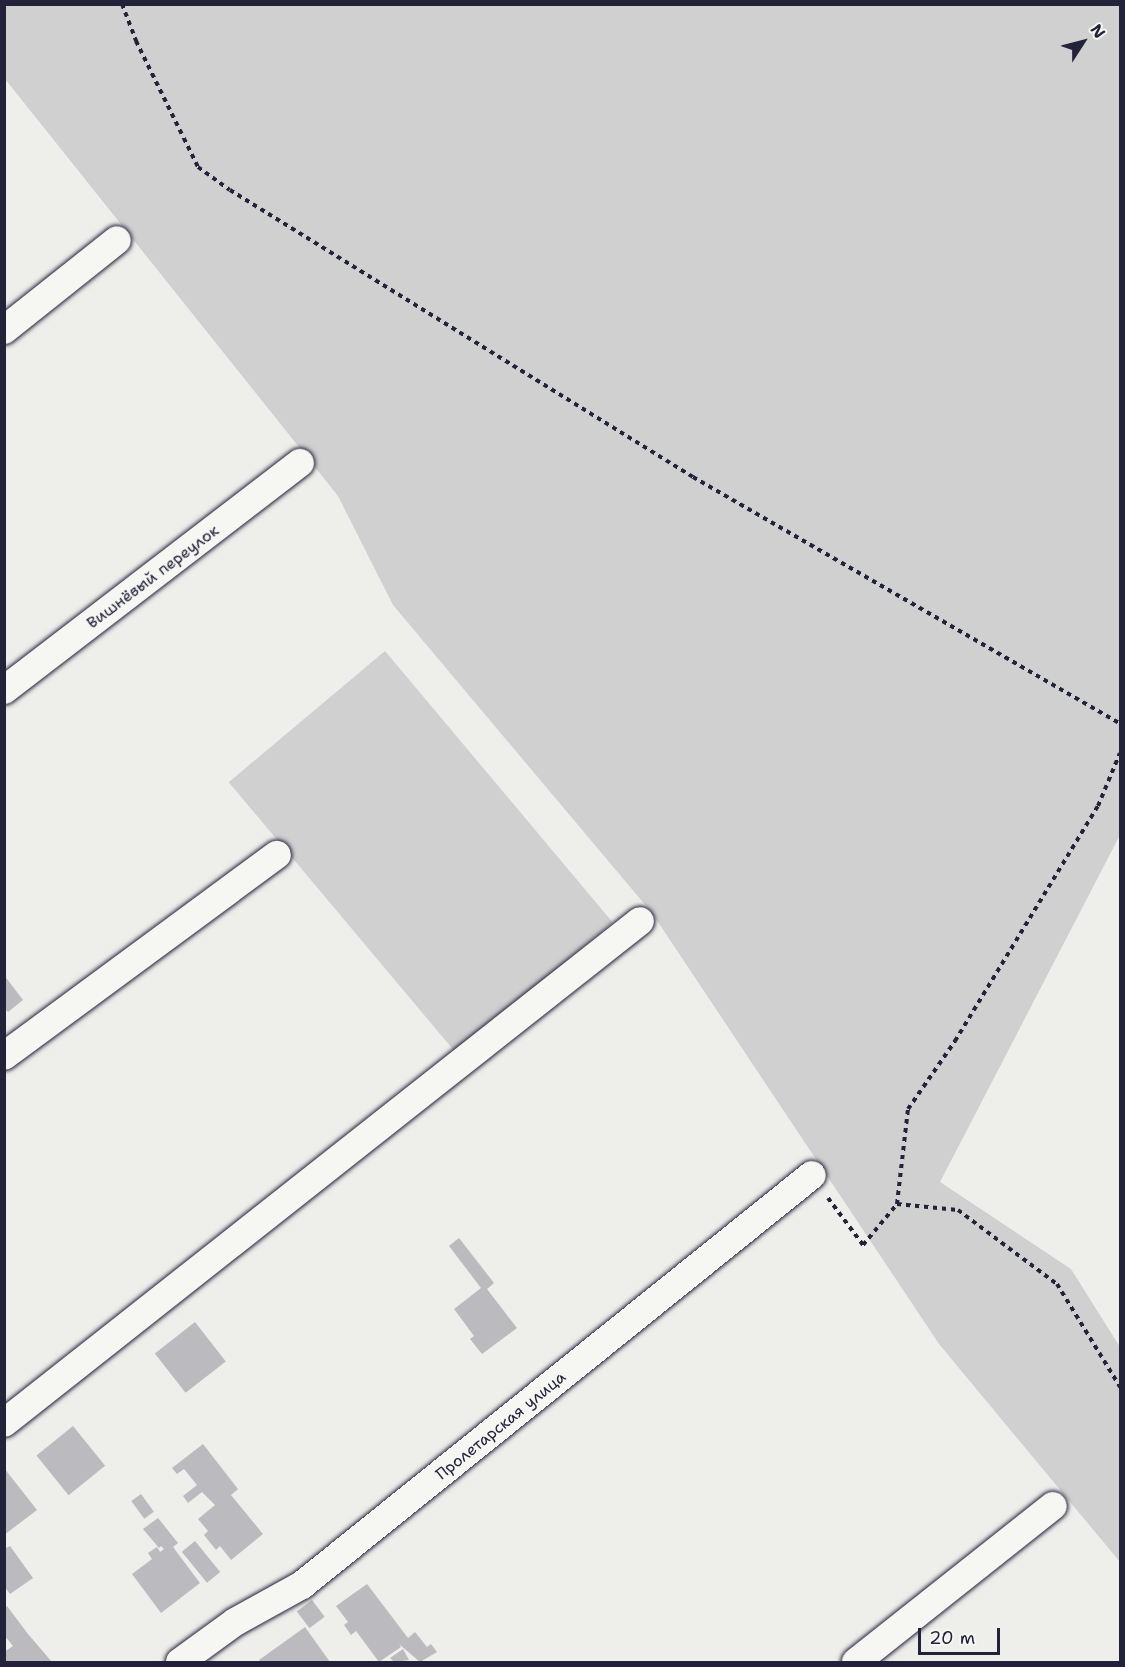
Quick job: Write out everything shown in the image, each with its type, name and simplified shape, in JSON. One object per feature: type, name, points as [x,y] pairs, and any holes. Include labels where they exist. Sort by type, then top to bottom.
[{"type":"street","points":[[4,330],[117,240]]},
{"type":"street","name":"Вишнёвый переулок","points":[[4,690],[300,463]]},
{"type":"street","points":[[4,1056],[277,855]]},
{"type":"street","points":[[4,1423],[640,921]]},
{"type":"street","name":"Пролетарская улица","points":[[180,1662],[235,1622],[302,1585],[812,1175]]},
{"type":"street","points":[[856,1662],[1053,1506]]},
{"type":"path","points":[[122,4],[136,41],[198,167],[214,179],[453,330],[693,477],[1120,724]]},
{"type":"path","points":[[812,1175],[863,1245],[897,1204],[908,1109],[955,1041],[1098,806],[1120,753]]},
{"type":"path","points":[[897,1204],[958,1210],[1057,1284],[1120,1387]]},
{"type":"shaded area","points":[[4,5],[1120,5],[1120,835],[940,1182],[1071,1269],[1120,1347],[1120,1562],[939,1344],[652,913],[393,605],[338,496],[5,79]]},
{"type":"shaded area","points":[[385,651],[613,922],[456,1053],[229,782]]},
{"type":"building","points":[[4,975],[23,1000],[8,1012],[4,1008]]},
{"type":"building","points":[[459,1238],[494,1283],[487,1289],[517,1328],[482,1354],[470,1339],[474,1336],[454,1309],[481,1288],[449,1246]]},
{"type":"building","points":[[195,1322],[226,1361],[186,1393],[155,1353]]},
{"type":"building","points":[[73,1426],[105,1466],[69,1495],[36,1456]]},
{"type":"building","points":[[203,1444],[238,1489],[231,1495],[263,1534],[231,1560],[220,1546],[216,1550],[204,1535],[208,1531],[198,1519],[215,1505],[202,1492],[188,1503],[183,1496],[197,1485],[184,1469],[177,1474],[172,1468]]},
{"type":"building","points":[[4,1468],[37,1510],[4,1535]]},
{"type":"building","points":[[141,1494],[154,1512],[144,1519],[131,1501]]},
{"type":"building","points":[[158,1518],[178,1543],[173,1547],[200,1583],[161,1613],[132,1574],[152,1559],[148,1553],[157,1547],[160,1552],[164,1549],[161,1546],[159,1548],[143,1529]]},
{"type":"building","points":[[195,1541],[220,1572],[207,1583],[182,1552]]},
{"type":"building","points":[[10,1546],[33,1578],[10,1594],[4,1586],[4,1549]]},
{"type":"building","points":[[367,1584],[408,1638],[415,1632],[427,1647],[431,1644],[437,1652],[420,1662],[399,1644],[401,1647],[379,1662],[356,1631],[351,1635],[344,1625],[348,1622],[336,1606]]},
{"type":"building","points":[[312,1600],[325,1617],[309,1628],[297,1611]]},
{"type":"building","points":[[7,1606],[52,1662],[4,1662],[4,1652],[13,1646],[4,1635],[4,1608]]},
{"type":"building","points":[[305,1627],[330,1662],[261,1662],[259,1660]]},
{"type":"building","points":[[403,1649],[409,1660],[394,1662],[390,1658]]}]
